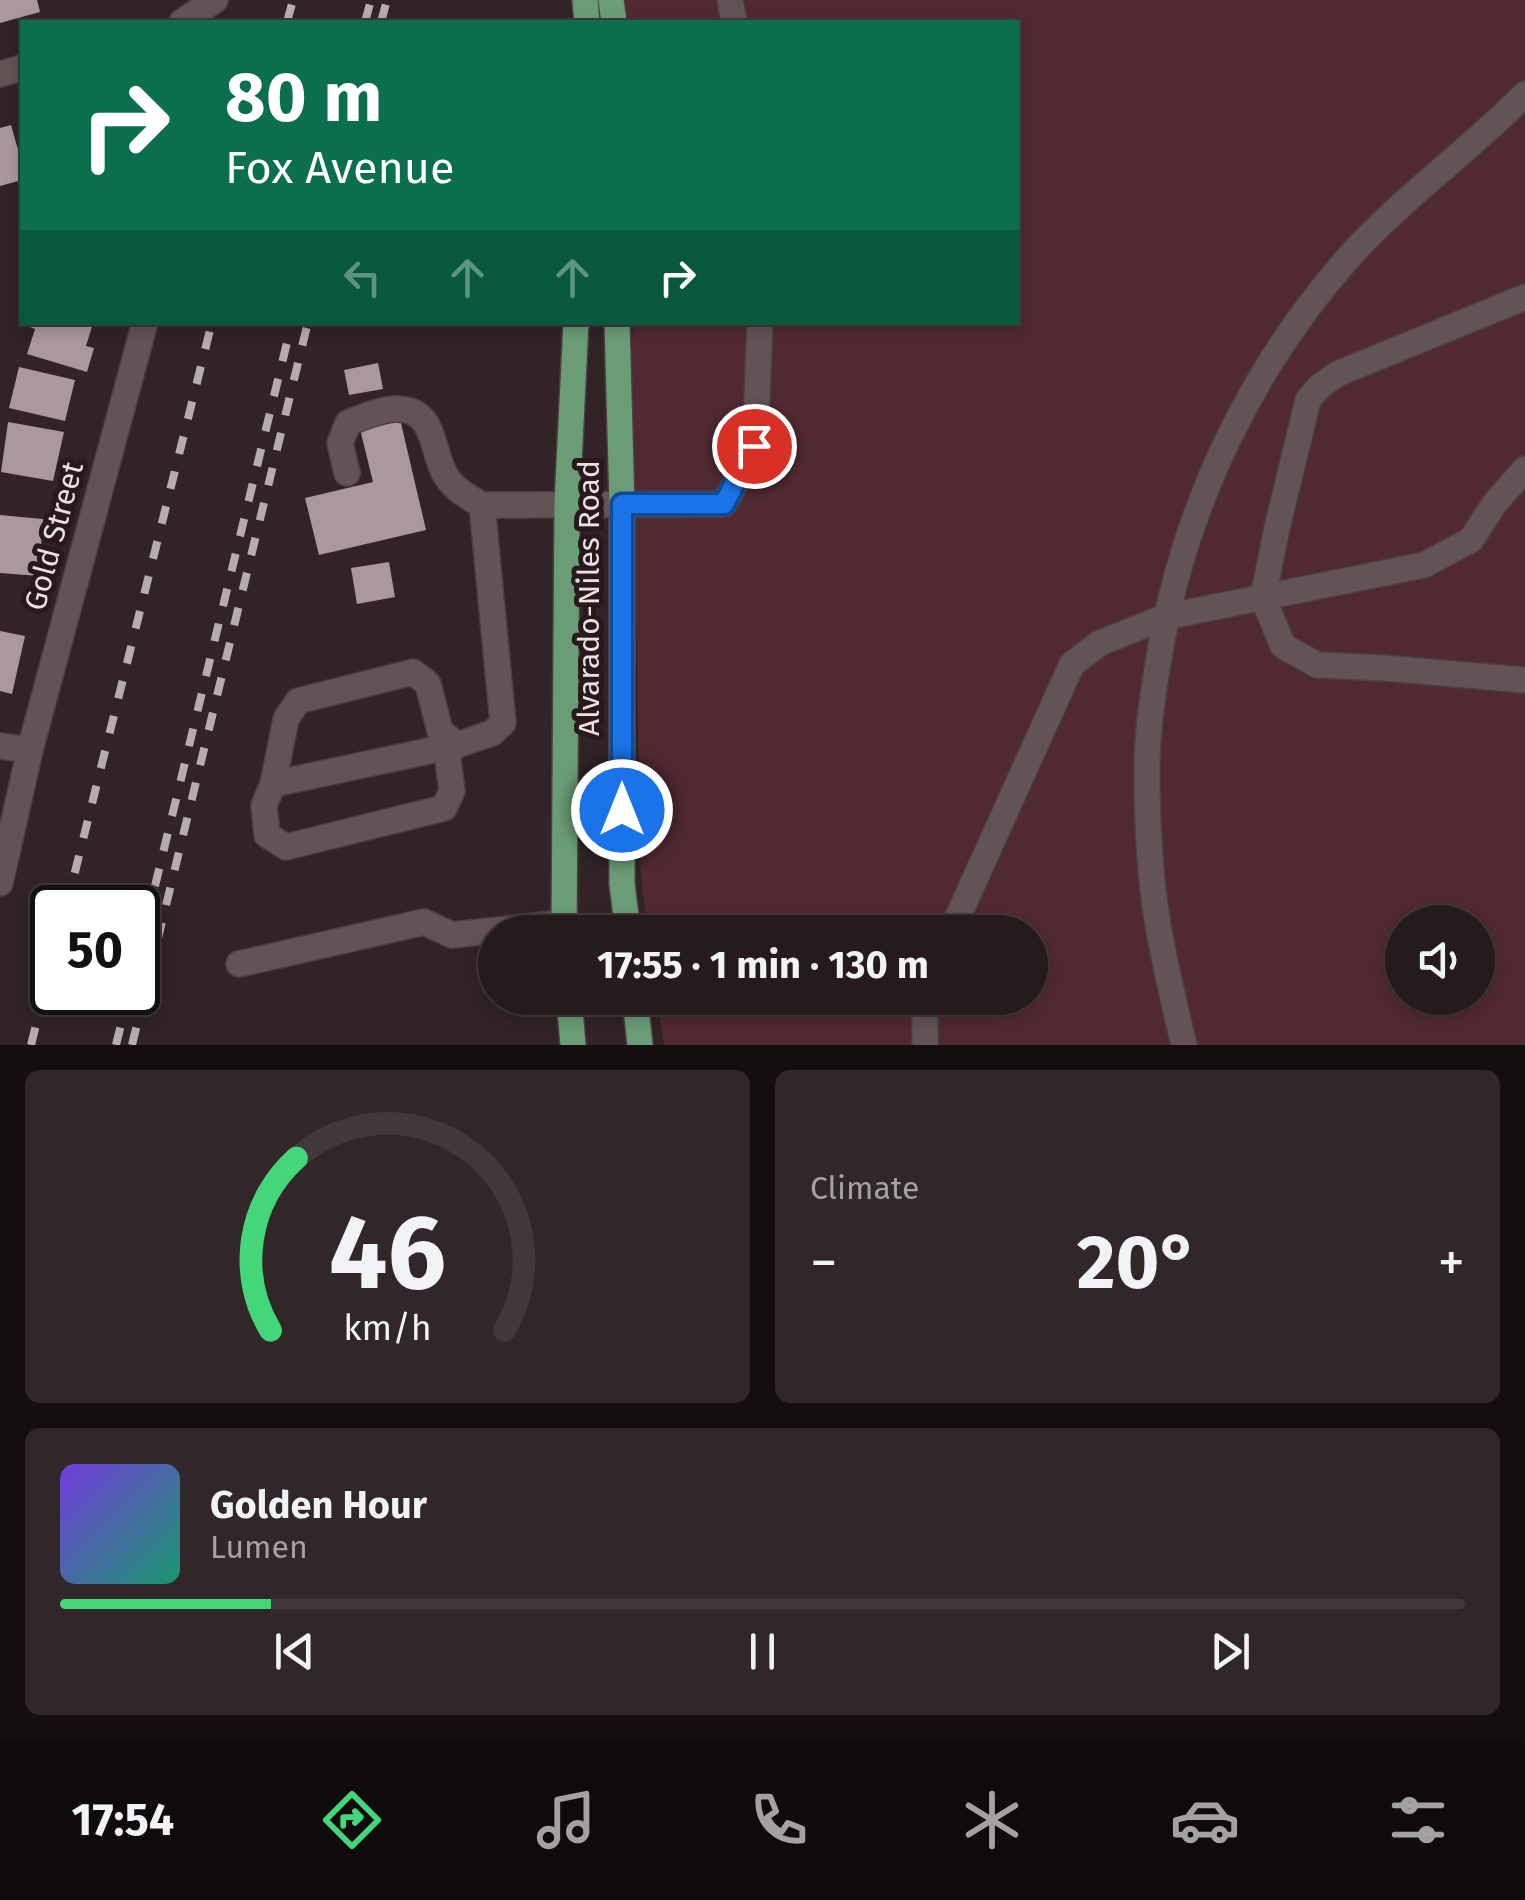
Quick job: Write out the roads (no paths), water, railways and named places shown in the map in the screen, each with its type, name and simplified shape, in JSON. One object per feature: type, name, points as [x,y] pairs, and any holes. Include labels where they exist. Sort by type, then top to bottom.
[{"type":"main road","name":"Alvarado-Niles Road","points":[[563,915],[567,504],[576,325]]},
{"type":"main road","name":"Alvarado-Niles Road","points":[[617,325],[622,504],[622,884],[626,915]]},
{"type":"main road","points":[[570,1015],[573,1045]]},
{"type":"main road","points":[[637,1015],[640,1045]]},
{"type":"street","points":[[185,20],[215,0]]},
{"type":"street","points":[[1184,1045],[1156,917],[1147,764],[1153,692],[1166,617],[1203,494],[1258,384],[1322,291],[1397,208],[1525,94]]},
{"type":"street","points":[[1525,297],[1337,374],[1320,386],[1308,400],[1263,598],[1283,646],[1317,665],[1525,680]]},
{"type":"street","name":"Gold Street","points":[[0,883],[30,750],[143,325]]},
{"type":"street","points":[[346,473],[340,443],[348,423],[384,409],[412,410],[428,426],[444,473],[458,491],[482,505],[724,504],[754,446],[760,325]]},
{"type":"street","points":[[959,915],[1072,664],[1100,643],[1166,617],[1424,565],[1471,540],[1525,468]]},
{"type":"street","points":[[273,784],[457,745],[492,733],[503,723],[482,505]]},
{"type":"street","points":[[412,672],[428,684],[440,731],[457,745],[447,753],[452,791],[444,808],[286,847],[267,836],[264,804],[273,784],[286,719],[298,700],[412,672]]},
{"type":"street","points":[[0,746],[30,750]]},
{"type":"street","points":[[239,964],[424,922],[452,935],[478,933]]},
{"type":"street","points":[[925,1015],[925,1045]]},
{"type":"railway","points":[[288,20],[293,0]]},
{"type":"railway","points":[[366,20],[371,0]]},
{"type":"railway","points":[[382,20],[387,0]]},
{"type":"railway","points":[[72,885],[211,325]]},
{"type":"railway","points":[[155,885],[291,325]]},
{"type":"railway","points":[[132,1045],[307,325]]},
{"type":"railway","points":[[31,1045],[38,1015]]},
{"type":"railway","points":[[116,1045],[123,1015]]}]
